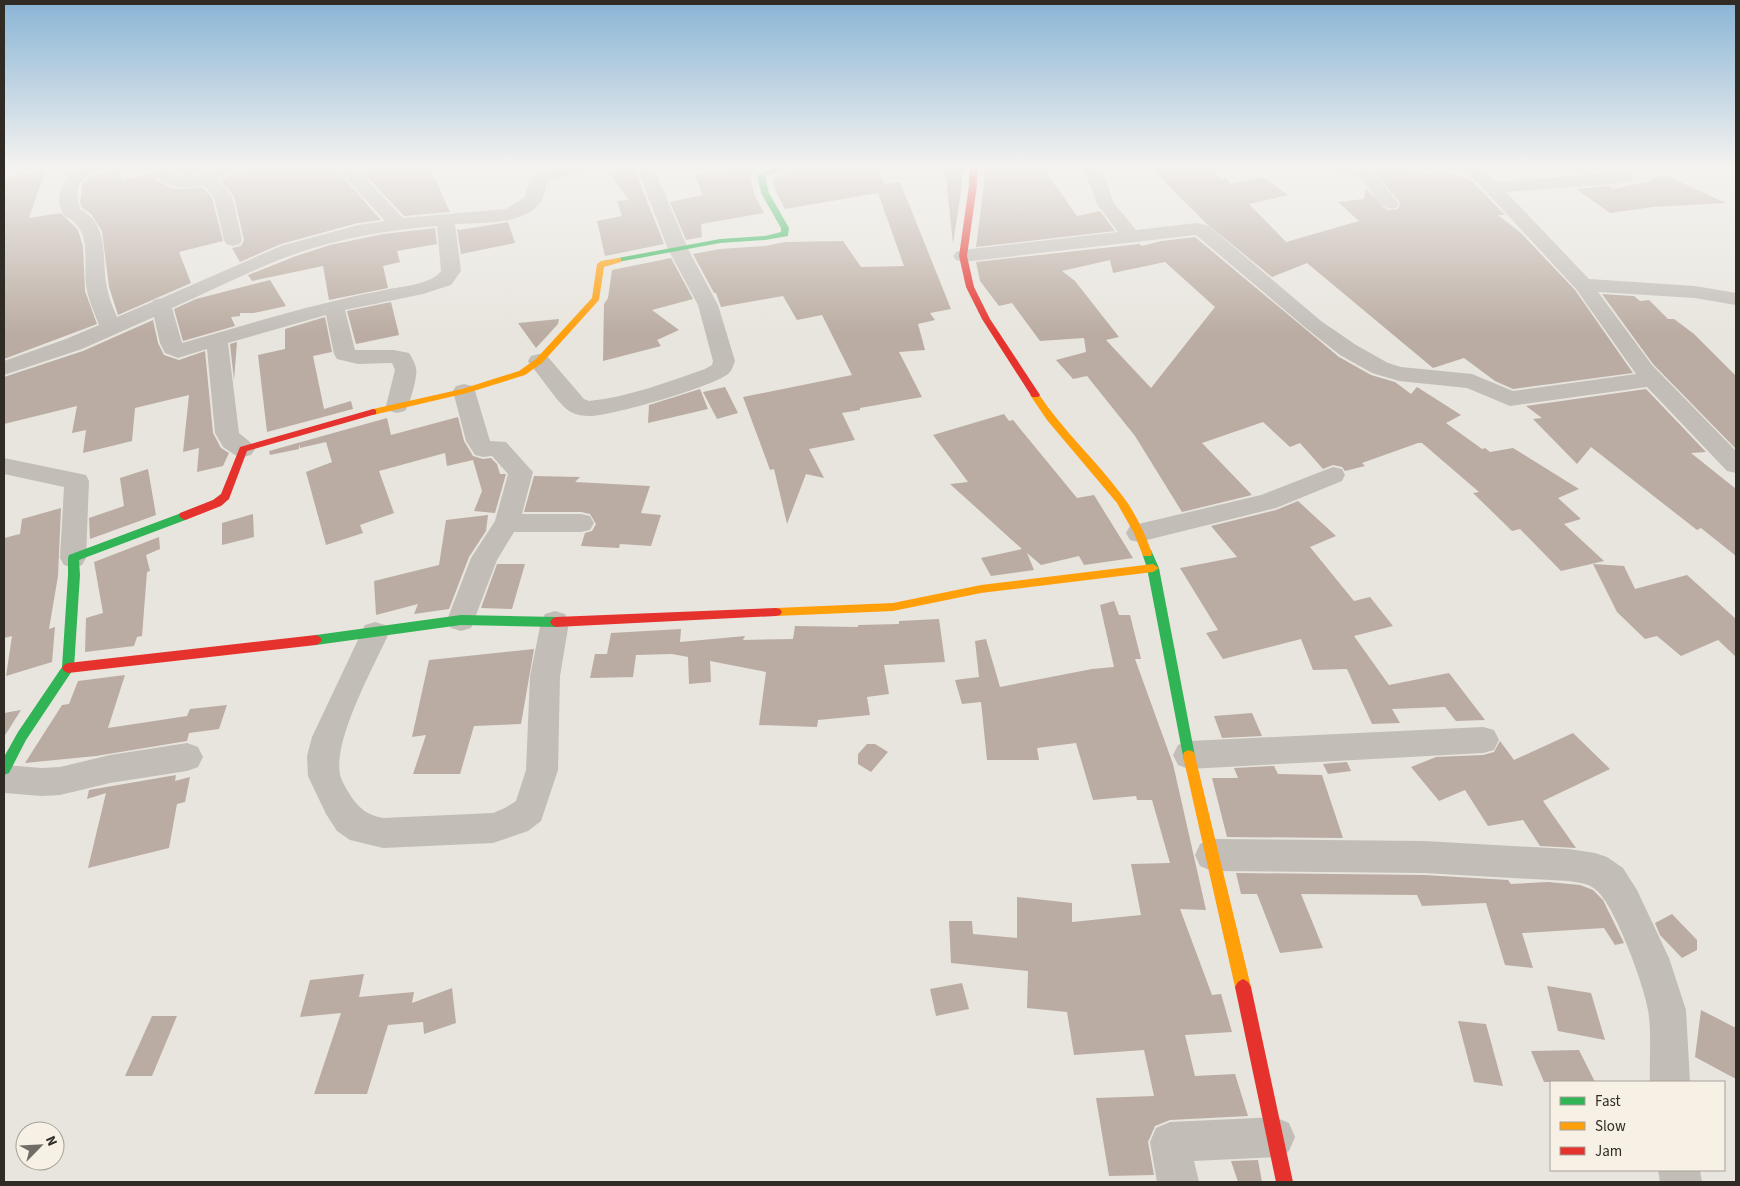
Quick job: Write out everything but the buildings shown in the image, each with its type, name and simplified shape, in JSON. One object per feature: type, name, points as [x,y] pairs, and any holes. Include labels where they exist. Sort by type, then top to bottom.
[{"type":"street","points":[[87,223],[92,230],[97,290],[110,327]]},
{"type":"street","points":[[229,223],[233,240]]},
{"type":"street","points":[[4,368],[74,344],[161,304],[288,250],[358,231],[404,223]]},
{"type":"street","points":[[161,304],[173,348],[178,351],[334,306],[423,288],[444,281],[451,271],[446,223]]},
{"type":"street","points":[[539,361],[579,407],[593,410],[637,399],[713,374],[722,368],[724,361],[708,305],[678,249],[667,223]]},
{"type":"street","points":[[217,340],[227,432],[231,441],[243,449],[397,406],[464,391],[522,373],[539,361],[596,298],[600,266],[611,262],[720,241],[765,238],[785,234],[782,223]]},
{"type":"street","points":[[968,223],[963,256],[970,287],[986,319],[1050,418],[1121,501],[1139,533],[1153,568],[1189,756],[1284,1182]]},
{"type":"street","points":[[1121,223],[1131,236]]},
{"type":"street","points":[[1525,223],[1583,285],[1644,370],[1736,466]]},
{"type":"street","points":[[963,256],[1188,229],[1202,230],[1314,325],[1348,350],[1380,368],[1399,374],[1472,381],[1510,399],[1653,379]]},
{"type":"street","points":[[1583,285],[1694,292],[1736,299]]},
{"type":"street","points":[[334,306],[345,354],[353,358],[394,356],[401,358],[406,370],[397,406]]},
{"type":"street","points":[[461,620],[484,558],[508,523],[521,472],[498,448],[483,449],[478,441],[464,391]]},
{"type":"street","points":[[72,558],[217,502],[225,496],[243,449]]},
{"type":"street","points":[[4,466],[77,481],[72,558],[74,575],[68,668],[22,736],[4,769]]},
{"type":"street","points":[[1139,533],[1267,502],[1332,475]]},
{"type":"street","points":[[508,523],[581,523]]},
{"type":"street","points":[[68,668],[461,620],[555,622],[892,607],[981,589],[1153,568]]},
{"type":"street","points":[[375,632],[327,736],[323,756],[324,776],[338,804],[349,820],[362,829],[383,833],[493,828],[516,820],[529,810],[539,784],[542,770],[545,676],[555,622]]},
{"type":"street","points":[[1189,756],[1482,740]]},
{"type":"street","points":[[4,779],[42,782],[60,781],[110,769],[188,756]]},
{"type":"street","points":[[1212,854],[1424,857],[1569,865],[1595,869],[1611,880],[1625,902],[1651,958],[1667,1010],[1670,1081]]},
{"type":"street","points":[[1178,1182],[1170,1142],[1275,1137]]},
{"type":"traffic: fast","points":[[618,260],[720,241],[765,238],[785,234],[782,223]]},
{"type":"traffic: fast","points":[[4,769],[22,736],[68,668],[74,575],[73,558],[184,516]]},
{"type":"traffic: fast","points":[[1147,553],[1153,568],[1189,756]]},
{"type":"traffic: fast","points":[[316,640],[461,620],[556,622]]},
{"type":"traffic: slow","points":[[373,412],[464,391],[522,373],[539,361],[596,298],[600,266],[604,263],[618,260]]},
{"type":"traffic: slow","points":[[1035,395],[1050,418],[1121,501],[1139,533],[1147,553]]},
{"type":"traffic: slow","points":[[776,612],[893,607],[981,589],[1153,568]]},
{"type":"traffic: slow","points":[[1189,756],[1243,987]]},
{"type":"traffic: jam","points":[[968,223],[963,256],[970,287],[986,319],[1035,395]]},
{"type":"traffic: jam","points":[[184,516],[217,503],[225,496],[243,449],[373,412]]},
{"type":"traffic: jam","points":[[556,622],[776,612]]},
{"type":"traffic: jam","points":[[68,668],[316,640]]},
{"type":"traffic: jam","points":[[1243,987],[1285,1182]]}]
